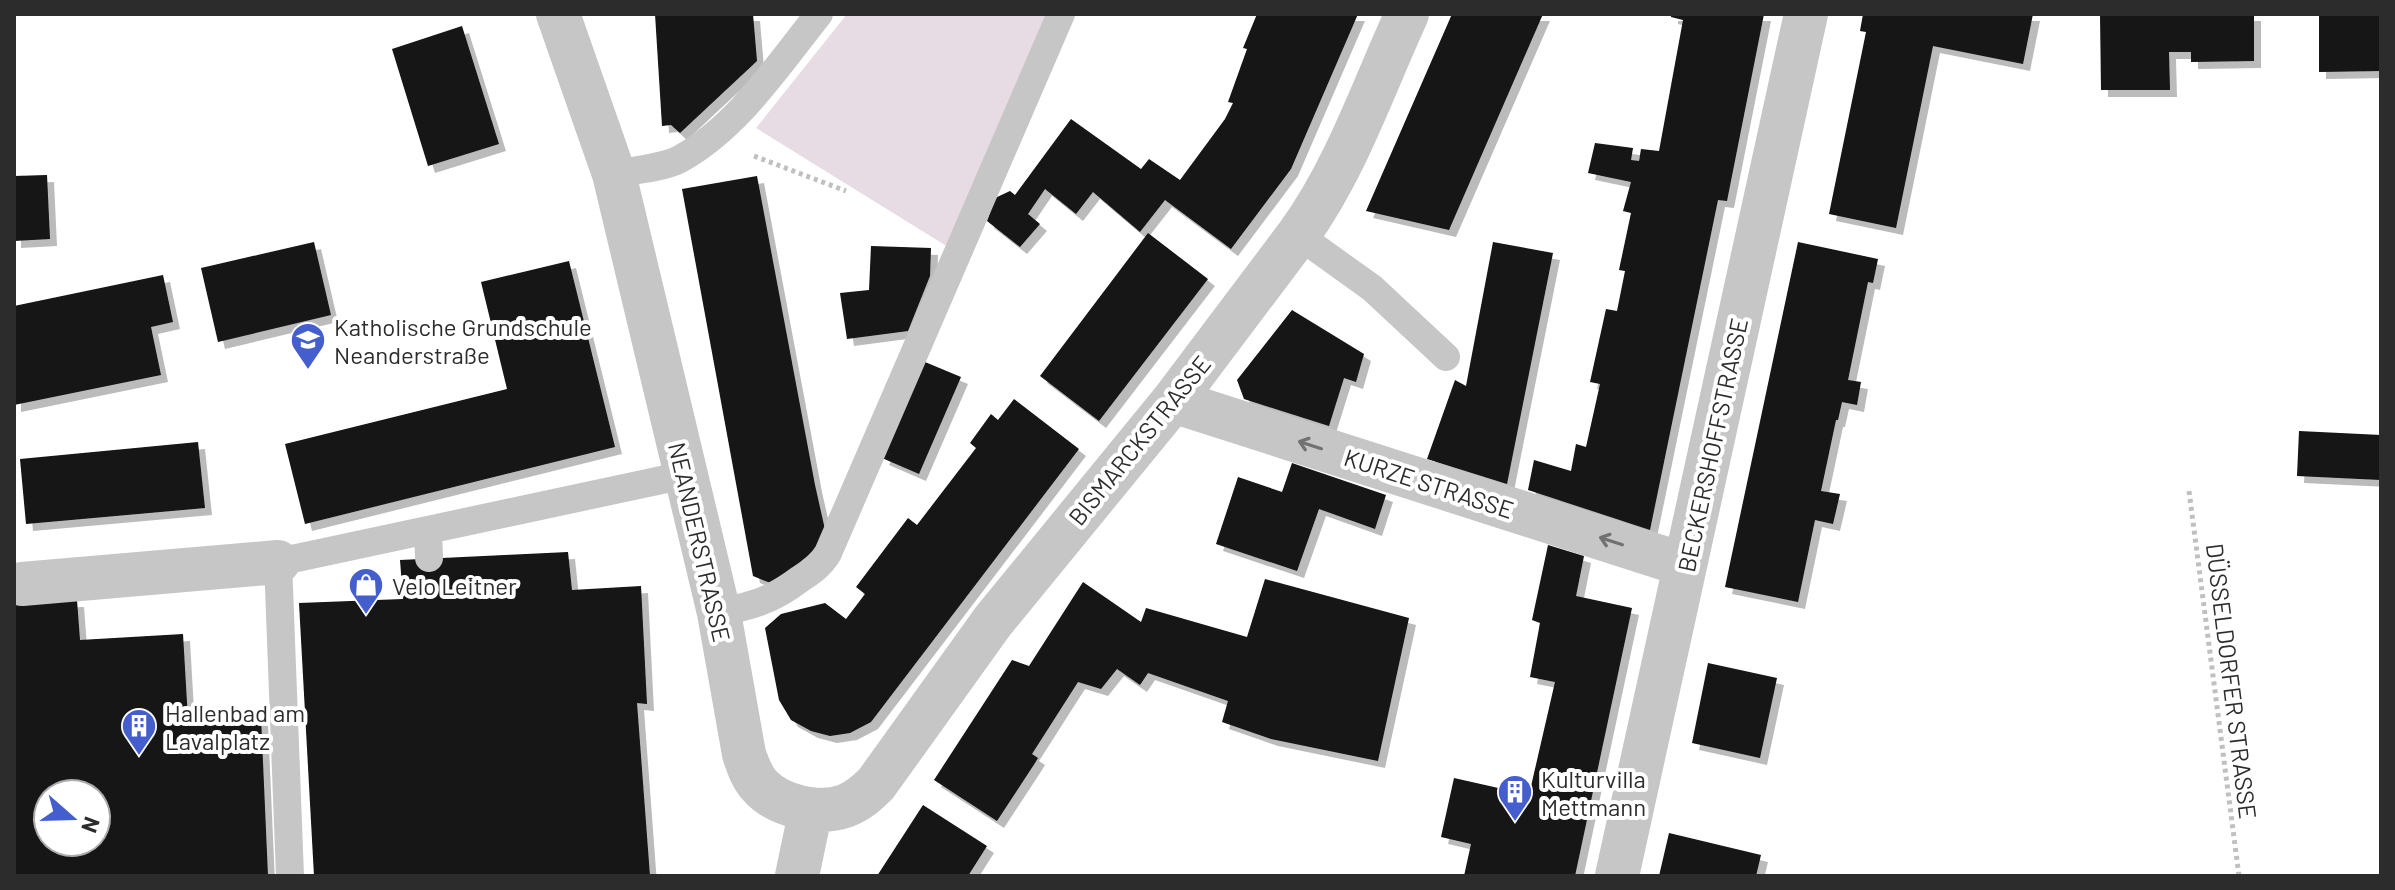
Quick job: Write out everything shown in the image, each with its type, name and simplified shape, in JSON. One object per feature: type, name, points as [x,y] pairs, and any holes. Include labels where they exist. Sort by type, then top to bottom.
[{"type":"street","name":"NEANDERSTRASSE","points":[[558,14],[614,174],[719,613],[744,754],[762,789],[792,805],[811,809]]},
{"type":"street","name":"BISMARCKSTRASSE","points":[[811,809],[844,806],[863,797],[876,784],[993,621],[1173,401],[1298,235],[1332,181],[1407,14]]},
{"type":"street","name":"BECKERSHOFFSTRASSE","points":[[1617,876],[1806,14]]},
{"type":"street","name":"KURZE STRASSE","points":[[1173,401],[1685,565]]},
{"type":"street","points":[[22,584],[278,562]]},
{"type":"street","points":[[797,876],[811,809]]},
{"type":"lane","points":[[614,174],[677,161],[713,137],[751,99],[819,14]]},
{"type":"lane","points":[[719,613],[760,603],[780,594],[817,567],[828,553],[1061,14]]},
{"type":"lane","points":[[1298,235],[1372,288],[1446,357]]},
{"type":"lane","points":[[290,876],[278,562],[685,475]]},
{"type":"lane","points":[[428,530],[429,558]]},
{"type":"path","points":[[713,137],[745,153],[846,191]]},
{"type":"path","name":"DÜSSELDORFER STRASSE","points":[[2189,491],[2239,876]]},
{"type":"shaded area","points":[[847,14],[1050,14],[948,247],[756,128]]},
{"type":"building","points":[[655,14],[753,14],[757,61],[680,133],[671,125],[662,126]]},
{"type":"building","points":[[1257,14],[1358,14],[1291,169],[1231,249],[1165,200],[1140,232],[1093,192],[1076,214],[1045,189],[1028,214],[1040,224],[1020,247],[987,221],[995,198],[1010,191],[1015,195],[1071,119],[1141,169],[1149,159],[1180,180],[1225,119],[1233,103],[1228,102],[1247,49],[1243,48]]},
{"type":"building","points":[[1452,14],[1543,14],[1449,230],[1366,211]]},
{"type":"building","points":[[1671,14],[1764,14],[1727,201],[1718,200],[1650,530],[1528,490],[1534,460],[1571,471],[1576,444],[1586,447],[1600,384],[1590,382],[1606,309],[1617,311],[1625,271],[1619,270],[1631,213],[1623,211],[1631,182],[1588,173],[1595,143],[1633,148],[1631,160],[1639,161],[1641,149],[1659,151],[1683,20],[1671,17]]},
{"type":"building","points":[[1863,14],[2033,14],[2023,64],[1933,46],[1896,228],[1829,214],[1866,32],[1860,31]]},
{"type":"building","points":[[2100,14],[2254,14],[2254,61],[2191,62],[2191,52],[2169,52],[2170,90],[2101,90]]},
{"type":"building","points":[[2319,14],[2381,14],[2381,71],[2319,72]]},
{"type":"building","points":[[462,26],[499,144],[428,166],[392,49]]},
{"type":"building","points":[[47,175],[50,239],[14,241],[14,176]]},
{"type":"building","points":[[757,176],[826,534],[812,553],[773,584],[753,576],[682,189]]},
{"type":"building","points":[[1148,233],[1208,279],[1099,421],[1040,376]]},
{"type":"building","points":[[314,242],[331,315],[218,342],[201,268]]},
{"type":"building","points":[[1493,242],[1553,253],[1507,484],[1427,459],[1455,380],[1466,386]]},
{"type":"building","points":[[1798,242],[1878,259],[1873,283],[1868,282],[1848,380],[1861,382],[1857,405],[1842,402],[1821,491],[1840,494],[1833,524],[1815,520],[1798,602],[1725,587]]},
{"type":"building","points":[[871,246],[931,248],[930,276],[908,331],[847,339],[840,293],[869,290]]},
{"type":"building","points":[[569,261],[615,447],[305,524],[285,444],[507,389],[481,282]]},
{"type":"building","points":[[163,275],[173,322],[151,327],[161,375],[14,405],[14,306]]},
{"type":"building","points":[[1292,310],[1364,354],[1356,382],[1344,378],[1329,426],[1244,399],[1237,380]]},
{"type":"building","points":[[925,362],[961,377],[919,474],[882,458]]},
{"type":"building","points":[[1014,399],[1079,449],[871,722],[850,733],[830,736],[811,731],[791,720],[779,700],[765,628],[781,614],[825,603],[846,619],[865,594],[856,587],[908,518],[917,525],[976,448],[970,443],[991,414],[998,420]]},
{"type":"building","points":[[2299,431],[2381,435],[2381,480],[2297,476]]},
{"type":"building","points":[[198,442],[205,508],[26,524],[20,459]]},
{"type":"building","points":[[1292,463],[1386,495],[1375,529],[1319,509],[1297,571],[1216,544],[1238,477],[1282,492]]},
{"type":"building","points":[[1548,545],[1584,556],[1576,596],[1632,608],[1575,876],[1464,876],[1471,844],[1441,837],[1454,778],[1529,795],[1555,682],[1530,677],[1540,623],[1532,620]]},
{"type":"building","points":[[568,552],[572,590],[641,586],[647,704],[637,703],[650,876],[314,876],[299,603],[403,599],[400,560]]},
{"type":"building","points":[[1265,579],[1409,618],[1378,761],[1271,739],[1222,722],[1228,701],[1148,673],[1140,685],[1117,669],[1101,689],[1078,682],[1032,754],[1038,758],[997,821],[934,780],[1012,660],[1029,666],[1083,582],[1141,622],[1146,608],[1247,637]]},
{"type":"building","name":"Hallenbad am Lavalplatz","points":[[77,600],[80,640],[183,634],[188,720],[261,717],[268,876],[14,876],[14,602]]},
{"type":"building","points":[[1708,663],[1777,678],[1760,758],[1692,743]]},
{"type":"building","points":[[923,805],[987,846],[968,876],[877,876]]},
{"type":"building","points":[[1669,833],[1761,855],[1756,876],[1659,876]]},
{"type":"place","name":"Katholische Grundschule Neanderstraße","points":[[308,371]]},
{"type":"place","name":"Velo Leitner","points":[[366,616]]},
{"type":"place","name":"Hallenbad am Lavalplatz","points":[[139,757]]},
{"type":"place","name":"Kulturvilla Mettmann","points":[[1515,823]]}]
